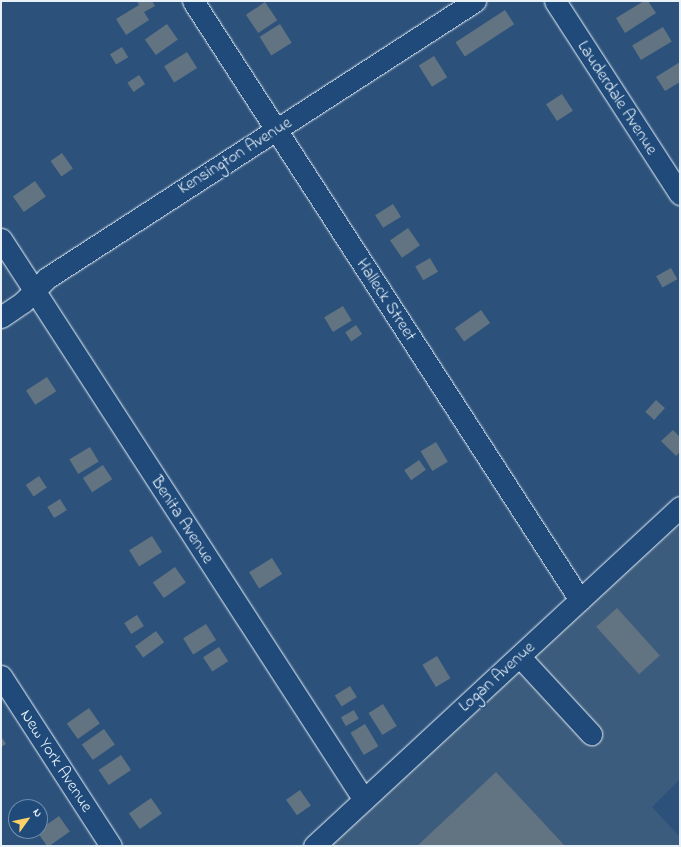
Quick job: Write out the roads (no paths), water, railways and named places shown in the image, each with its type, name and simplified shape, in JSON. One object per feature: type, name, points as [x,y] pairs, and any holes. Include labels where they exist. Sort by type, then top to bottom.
[{"type":"street","name":"Halleck Street","points":[[193,1],[580,600]]},
{"type":"street","name":"Kensington Avenue","points":[[1,317],[47,278],[474,1]]},
{"type":"street","name":"Lauderdale Avenue","points":[[555,1],[680,194]]},
{"type":"street","name":"Benita Avenue","points":[[1,239],[364,800]]},
{"type":"street","name":"Logan Avenue","points":[[314,846],[520,657],[680,507]]},
{"type":"street","points":[[520,657],[591,734]]},
{"type":"street","name":"New York Avenue","points":[[1,676],[111,846]]}]
